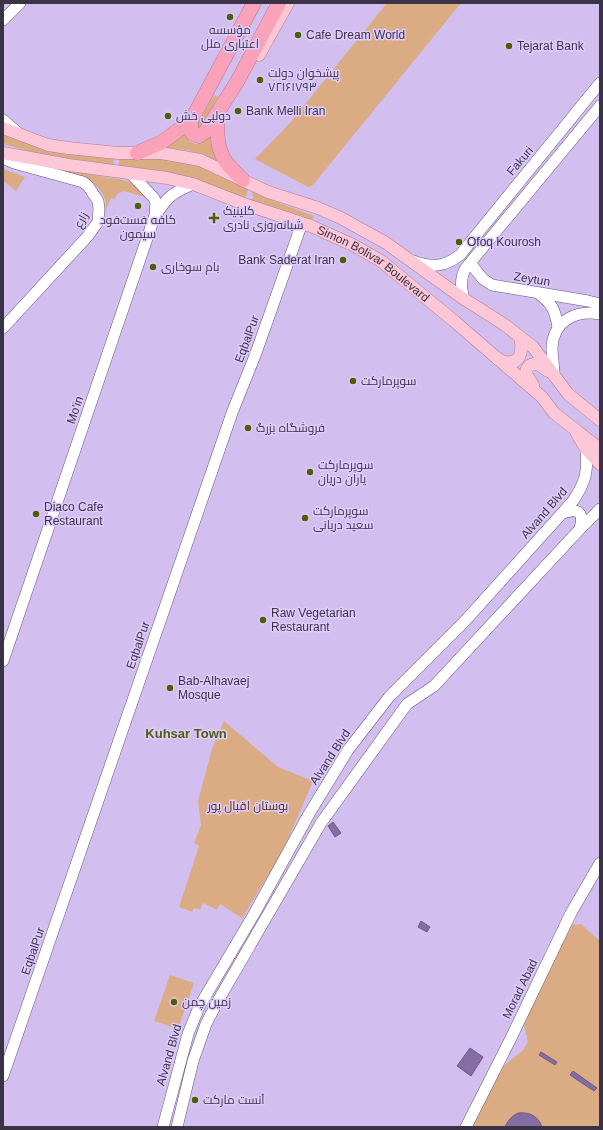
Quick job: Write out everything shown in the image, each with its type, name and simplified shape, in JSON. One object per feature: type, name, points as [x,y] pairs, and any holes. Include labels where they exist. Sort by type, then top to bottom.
[{"type":"highway","points":[[136,153],[162,142],[191,121],[254,3]]},
{"type":"highway","points":[[191,121],[191,131],[193,134],[199,136],[205,132],[236,82],[279,3]]},
{"type":"highway","points":[[218,112],[217,130],[221,153],[224,160],[244,180]]},
{"type":"main road","points":[[236,82],[255,60],[288,3]]},
{"type":"main road","name":"Simon Bolivar Boulevard","points":[[3,128],[48,145],[118,153],[161,154],[200,160],[283,198],[318,208],[341,218],[386,243],[464,299],[505,325],[533,348],[568,394],[600,420]]},
{"type":"main road","name":"Simon Bolivar Boulevard","points":[[3,153],[70,165],[167,178],[193,184],[244,204],[311,226],[353,245],[381,261],[542,397],[554,413],[600,449]]},
{"type":"main road","points":[[497,359],[510,363],[514,362],[521,352],[522,346],[520,337]]},
{"type":"main road","points":[[542,397],[527,377],[527,368],[532,364],[538,364],[554,376]]},
{"type":"main road","points":[[573,428],[586,449],[600,464]]},
{"type":"street","points":[[3,20],[20,3]]},
{"type":"street","points":[[411,260],[432,266],[442,265],[451,262],[460,255],[600,83]]},
{"type":"street","points":[[464,299],[461,285],[462,275],[465,269],[600,106]]},
{"type":"street","points":[[3,120],[20,135]]},
{"type":"street","name":"زارع","points":[[3,158],[83,182],[93,191],[98,201],[99,209],[98,222],[90,233],[3,328]]},
{"type":"street","points":[[130,173],[151,193],[155,199],[154,218]]},
{"type":"street","name":"Mo'in","points":[[3,661],[154,218],[170,196],[175,192],[193,184]]},
{"type":"street","name":"EqbalPur","points":[[3,1076],[230,420],[256,353],[302,223]]},
{"type":"street","name":"Zeytun","points":[[470,263],[483,279],[492,285],[600,304]]},
{"type":"street","points":[[538,293],[554,308],[558,327]]},
{"type":"street","points":[[554,376],[552,348],[558,327],[570,318],[581,313],[600,314]]},
{"type":"street","name":"Alvand Blvd","points":[[163,1127],[188,1034],[198,1007],[254,914],[309,814],[348,750],[389,697],[465,621],[563,513],[580,491],[584,482],[588,466],[586,449]]},
{"type":"street","name":"Alvand Blvd","points":[[177,1127],[193,1061],[206,1024],[321,823],[407,704],[434,686],[600,509]]},
{"type":"street","points":[[563,513],[574,510],[578,511],[581,514],[582,520],[580,529]]},
{"type":"street","name":"Morad Abad","points":[[466,1127],[571,913],[600,863]]},
{"type":"street","points":[[207,992],[219,999]]},
{"type":"green space","points":[[387,3],[461,3],[313,185],[308,187],[255,159],[289,124]]},
{"type":"green space","points":[[214,95],[218,97],[198,130],[196,126]]},
{"type":"green space","points":[[189,125],[189,141],[197,144],[205,140],[211,130],[222,165],[202,154],[161,147]]},
{"type":"green space","points":[[3,132],[115,158],[113,165],[47,156],[3,144]]},
{"type":"green space","points":[[120,158],[162,158],[196,165],[206,168],[248,189],[247,194],[244,198],[118,166]]},
{"type":"green space","points":[[37,165],[123,180],[135,184],[148,198],[124,191],[117,194],[115,199],[111,198],[104,215],[106,204],[105,198],[98,188],[88,179]]},
{"type":"green space","points":[[3,169],[25,177],[16,191],[3,181]]},
{"type":"green space","points":[[251,191],[314,216],[311,221],[248,200],[254,198]]},
{"type":"green space","name":"بوستان اقبال پور","points":[[224,721],[278,767],[313,781],[283,851],[242,918],[220,904],[217,910],[203,903],[200,910],[194,908],[192,912],[179,907],[199,846],[194,843],[201,825],[198,801],[212,749]]},
{"type":"green space","points":[[581,924],[600,941],[600,1127],[465,1127],[496,1072],[523,1050],[528,1042],[523,1021],[571,925]]},
{"type":"green space","name":"زمین چمن","points":[[170,975],[194,983],[178,1029],[154,1021]]},
{"type":"shaded area","points":[[333,822],[341,833],[335,837],[328,826]]},
{"type":"shaded area","points":[[421,921],[430,927],[427,932],[418,927]]},
{"type":"shaded area","points":[[470,1048],[483,1057],[471,1076],[457,1066]]},
{"type":"shaded area","points":[[541,1052],[557,1062],[555,1065],[539,1055]]},
{"type":"shaded area","points":[[573,1071],[597,1088],[594,1091],[570,1075]]},
{"type":"shaded area","points":[[518,1113],[526,1113],[536,1117],[542,1127],[505,1127],[510,1118]]},
{"type":"place","name":"مؤسسه اعتباری ملل","points":[[230,17]]},
{"type":"place","name":"Cafe Dream World","points":[[298,35]]},
{"type":"place","name":"Tejarat Bank","points":[[509,46]]},
{"type":"place","name":"پیشخوان دولت ۷۲۱۶۱۷۹۳","points":[[260,80]]},
{"type":"place","name":"Bank Melli Iran","points":[[238,111]]},
{"type":"place","name":"دولپی خش","points":[[168,116]]},
{"type":"place","name":"کافه فست‌فود سیمون","points":[[138,206]]},
{"type":"place","name":"کلینیک شبانه‌روزی نادری","points":[[214,218]]},
{"type":"place","name":"Ofoq Kourosh","points":[[459,242]]},
{"type":"place","name":"Bank Saderat Iran","points":[[343,260]]},
{"type":"place","name":"بام سوخاری","points":[[153,267]]},
{"type":"place","name":"سوپرمارکت","points":[[353,381]]},
{"type":"place","name":"فروشگاه بزرگ","points":[[248,428]]},
{"type":"place","name":"سوپرمارکت یاران دریان","points":[[310,472]]},
{"type":"place","name":"Diaco Cafe Restaurant","points":[[36,514]]},
{"type":"place","name":"سوپرمارکت سعید دریانی","points":[[305,518]]},
{"type":"place","name":"Raw Vegetarian Restaurant","points":[[263,620]]},
{"type":"place","name":"Bab-Alhavaej Mosque","points":[[170,688]]},
{"type":"place","name":"زمین چمن","points":[[174,1002]]},
{"type":"place","name":"آنست مارکت","points":[[195,1100]]},
{"type":"district","name":"Kuhsar Town","points":[[186,733]]}]
